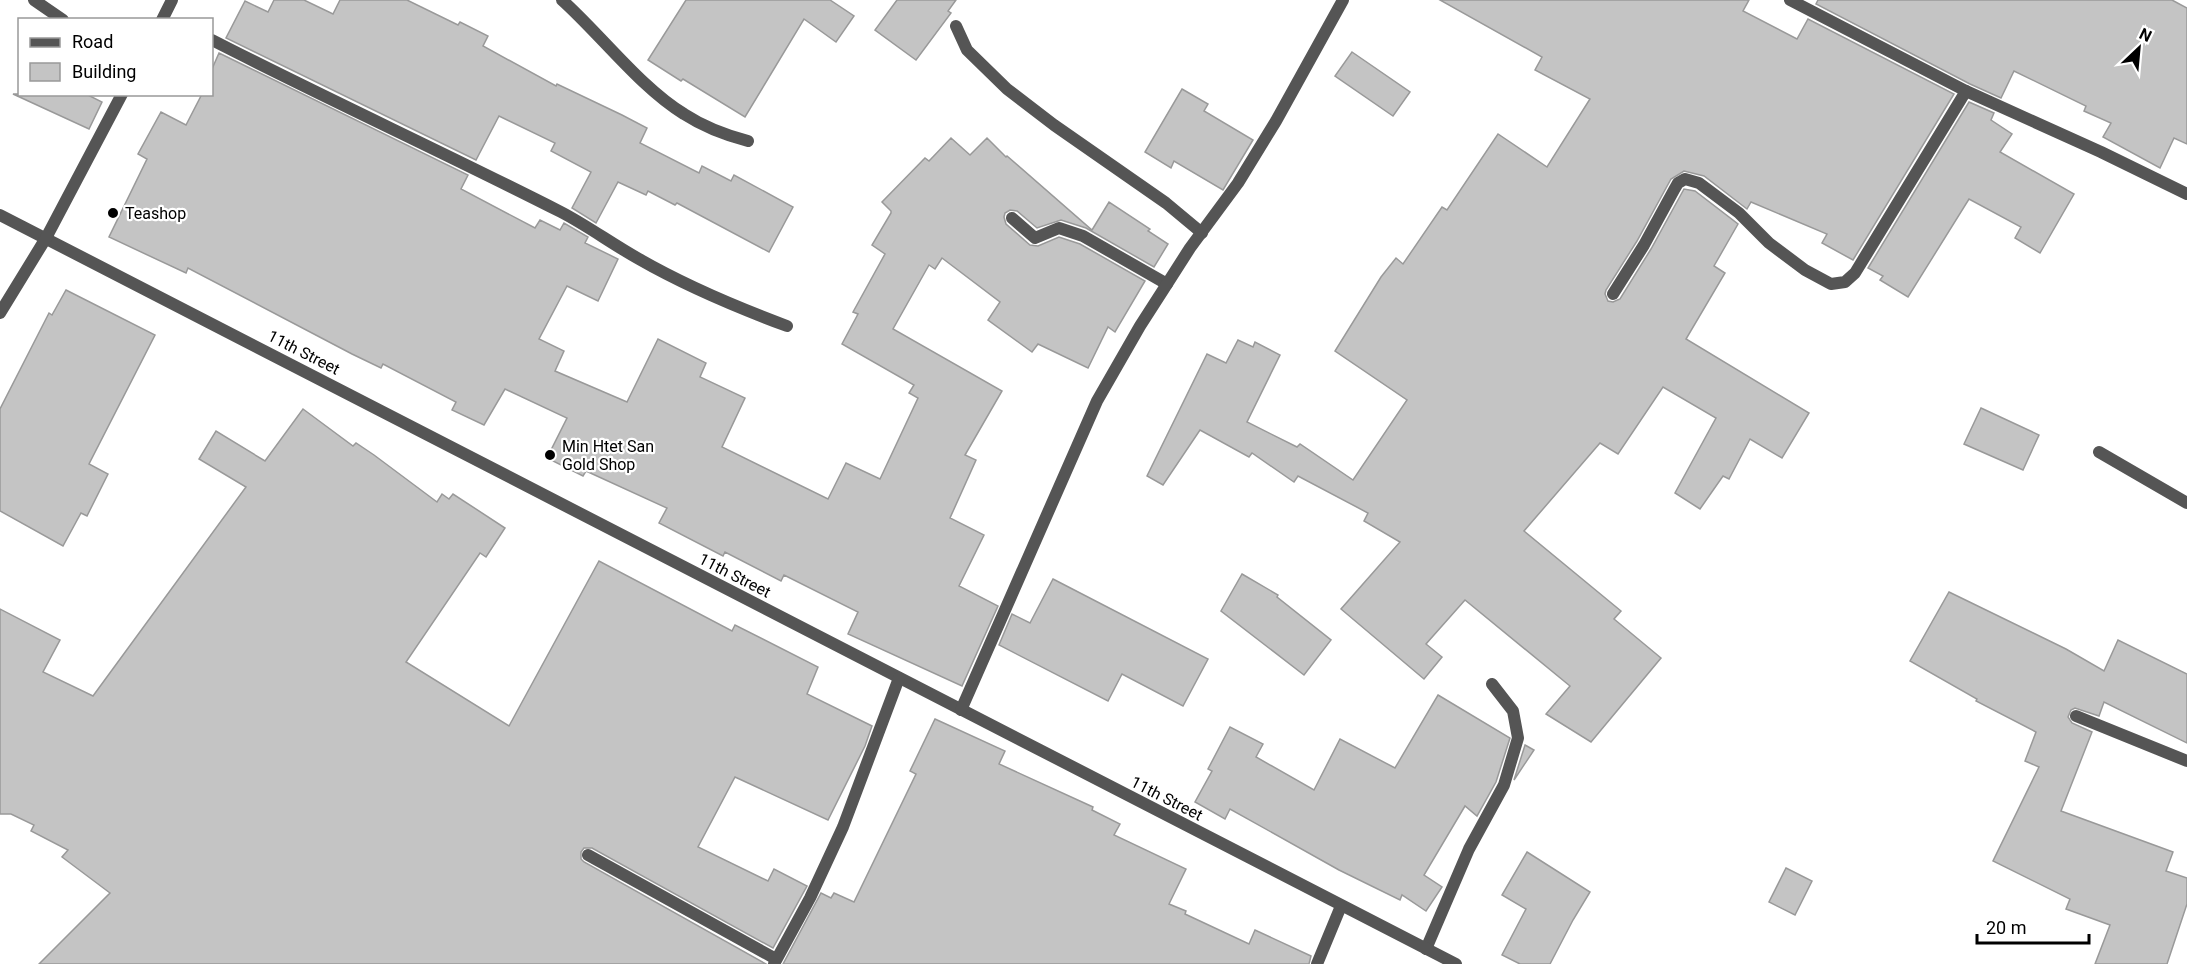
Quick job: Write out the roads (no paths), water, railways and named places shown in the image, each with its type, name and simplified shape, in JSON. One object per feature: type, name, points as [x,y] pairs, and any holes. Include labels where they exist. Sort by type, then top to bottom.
[{"type":"street","points":[[34,0],[60,18]]},
{"type":"street","points":[[166,18],[172,0]]},
{"type":"street","points":[[562,0],[658,96],[683,114],[720,133],[748,141]]},
{"type":"street","points":[[961,710],[1096,401],[1167,284],[1249,165],[1342,0]]},
{"type":"street","points":[[1790,0],[1966,91],[2187,194]]},
{"type":"street","points":[[956,26],[967,50],[1007,88],[1054,125],[1166,203],[1202,232]]},
{"type":"street","points":[[213,41],[320,96],[563,213],[638,259],[684,283],[727,304],[787,326]]},
{"type":"street","points":[[1612,294],[1644,245],[1678,183],[1685,179],[1699,183],[1739,213],[1768,243],[1805,270],[1831,284],[1845,282],[1855,273],[1966,91]]},
{"type":"street","points":[[0,313],[46,238],[122,96]]},
{"type":"street","name":"11th Street","points":[[0,215],[1456,964]]},
{"type":"street","points":[[1012,218],[1035,238],[1059,228],[1083,236],[1167,284]]},
{"type":"street","points":[[2100,452],[2187,503]]},
{"type":"street","points":[[588,855],[775,962],[810,898],[843,827],[898,678]]},
{"type":"street","points":[[1426,949],[1469,849],[1504,786],[1518,738],[1513,711],[1492,684]]},
{"type":"street","points":[[2076,716],[2187,761]]},
{"type":"street","points":[[1317,964],[1341,906]]},
{"type":"place","name":"Teashop","points":[[113,213]]},
{"type":"place","name":"Min Htet San Gold Shop","points":[[550,455]]}]
